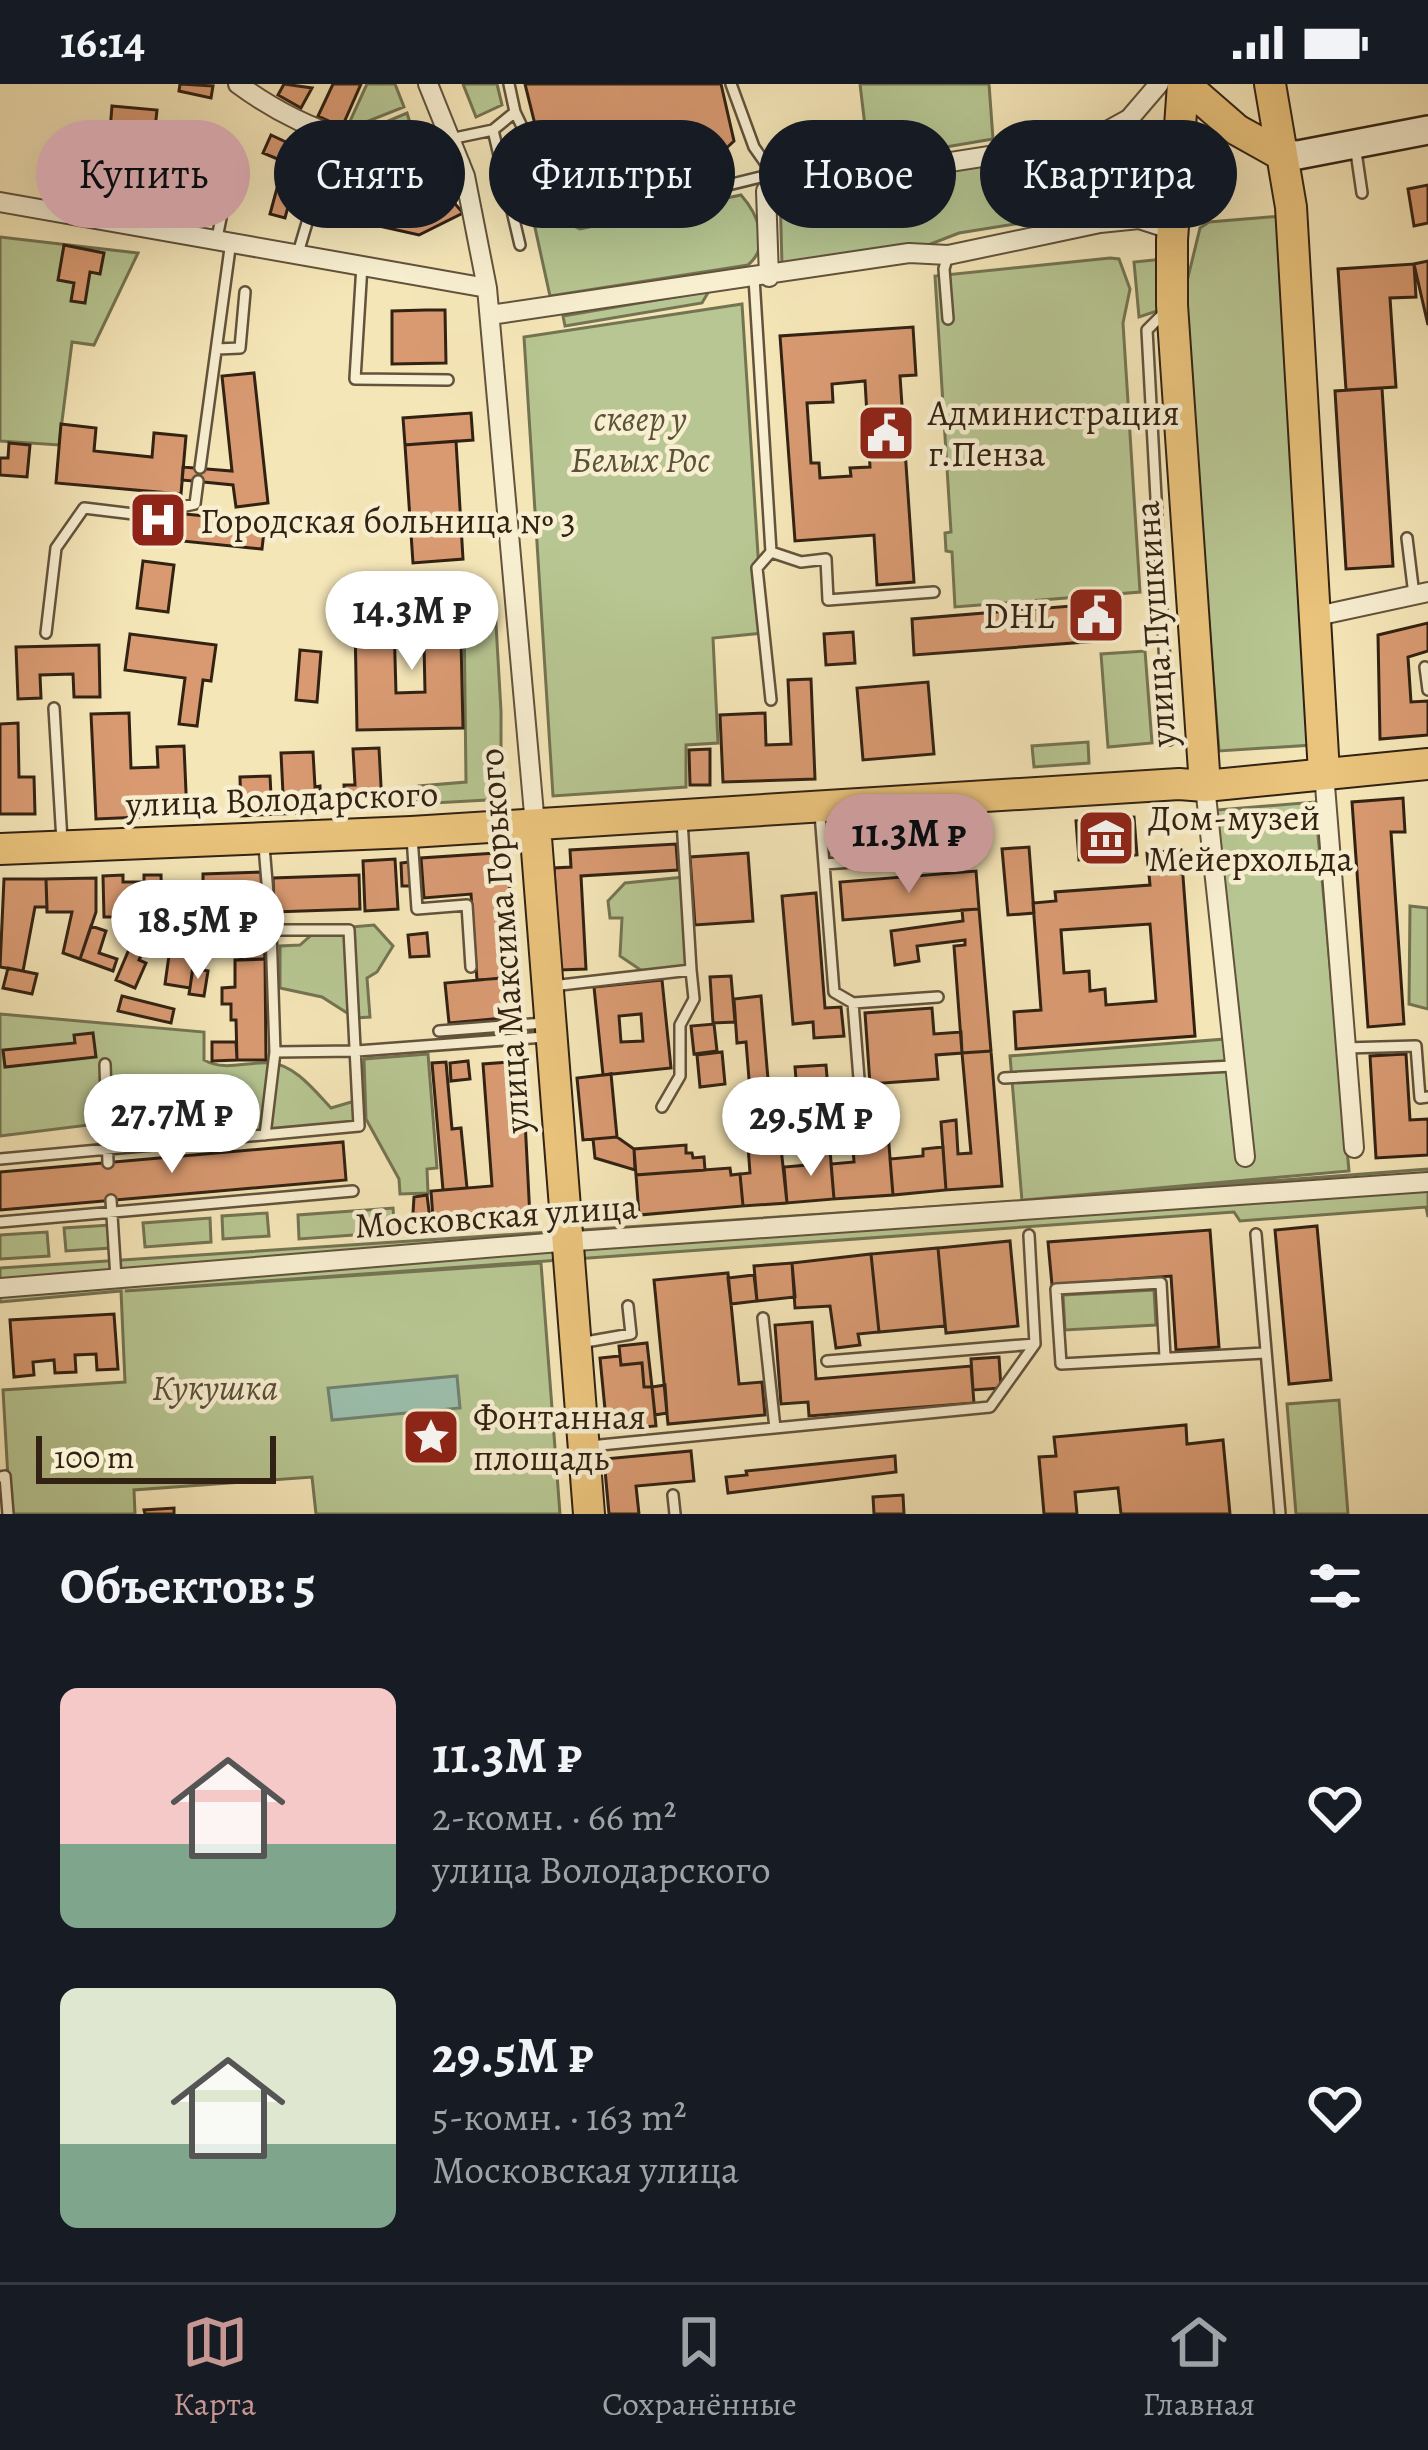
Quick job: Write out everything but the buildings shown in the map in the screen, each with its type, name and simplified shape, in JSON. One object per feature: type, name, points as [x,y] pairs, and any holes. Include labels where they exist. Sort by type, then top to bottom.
[{"type":"main road","points":[[1184,84],[1237,130],[1280,154],[1298,155],[1428,130]]},
{"type":"main road","name":"улица Пушкина","points":[[1184,84],[1173,230],[1174,566],[1205,786]]},
{"type":"main road","points":[[1270,84],[1291,207],[1324,773]]},
{"type":"main road","name":"улица Володарского","points":[[0,849],[411,832],[1205,786],[1428,764]]},
{"type":"main road","name":"улица Максима Горького","points":[[535,825],[589,1514]]},
{"type":"street","points":[[238,84],[291,120]]},
{"type":"street","name":"улица Максима Горького","points":[[428,84],[442,120]]},
{"type":"street","points":[[956,158],[1091,140],[1129,119],[1159,84]]},
{"type":"street","name":"улица Максима Горького","points":[[465,186],[487,288],[535,825]]},
{"type":"street","points":[[0,202],[36,207]]},
{"type":"street","points":[[490,316],[909,254],[948,255],[1100,223],[1139,219],[1173,230]]},
{"type":"street","points":[[158,228],[487,288]]},
{"type":"street","points":[[761,278],[766,228]]},
{"type":"street","points":[[1318,616],[1421,594]]},
{"type":"street","points":[[1324,773],[1354,1148]]},
{"type":"street","name":"улица Пушкина","points":[[1205,786],[1245,1157]]},
{"type":"street","name":"Московская улица","points":[[0,1288],[566,1242],[1428,1182]]},
{"type":"lane","points":[[509,84],[543,198],[601,216],[759,185]]},
{"type":"lane","points":[[731,84],[759,158]]},
{"type":"lane","points":[[505,120],[515,112]]},
{"type":"lane","points":[[1355,144],[1362,193]]},
{"type":"lane","points":[[200,468],[217,349],[224,228]]},
{"type":"lane","points":[[298,253],[305,228]]},
{"type":"lane","points":[[516,228],[520,245]]},
{"type":"lane","points":[[948,255],[944,269],[948,319]]},
{"type":"lane","points":[[362,265],[355,380],[448,380]]},
{"type":"lane","points":[[761,278],[771,552],[757,568],[771,700]]},
{"type":"lane","points":[[217,349],[240,348],[245,292]]},
{"type":"lane","points":[[46,633],[56,548],[84,508],[142,515],[195,504],[198,482]]},
{"type":"lane","points":[[1407,538],[1421,594]]},
{"type":"lane","points":[[771,552],[801,562],[826,559],[828,600],[934,592]]},
{"type":"lane","points":[[1169,740],[1174,566]]},
{"type":"lane","points":[[1424,667],[1428,690]]},
{"type":"lane","points":[[54,708],[63,846]]},
{"type":"lane","points":[[820,807],[834,992],[853,1003],[938,997]]},
{"type":"lane","points":[[662,1107],[680,1076],[680,1025],[694,999],[682,816]]},
{"type":"lane","points":[[411,832],[416,909],[467,905],[471,967]]},
{"type":"lane","points":[[264,838],[275,1052],[265,1135]]},
{"type":"lane","points":[[824,863],[883,860]]},
{"type":"lane","points":[[0,1159],[359,1126],[350,930],[271,930]]},
{"type":"lane","points":[[547,987],[691,970]]},
{"type":"lane","points":[[853,1003],[861,1104]]},
{"type":"lane","points":[[275,1052],[357,1051],[550,1030]]},
{"type":"lane","points":[[439,1031],[550,1030]]},
{"type":"lane","points":[[1345,1048],[1417,1046],[1420,1098],[1428,1097]]},
{"type":"lane","points":[[105,1064],[108,1162]]},
{"type":"lane","points":[[1004,1078],[1232,1066]]},
{"type":"lane","points":[[0,1222],[111,1206],[353,1191]]},
{"type":"lane","points":[[111,1206],[116,1279]]},
{"type":"lane","points":[[584,1447],[990,1407],[1035,1344],[1029,1234]]},
{"type":"lane","points":[[1256,1234],[1280,1514]]},
{"type":"lane","points":[[1165,1357],[1160,1283],[1056,1289],[1060,1364],[1264,1352]]},
{"type":"lane","points":[[575,1344],[632,1334],[628,1306]]},
{"type":"lane","points":[[763,1318],[775,1428]]},
{"type":"lane","points":[[827,1361],[1035,1344]]},
{"type":"lane","points":[[0,1477],[5,1476],[8,1514]]},
{"type":"lane","points":[[673,1495],[675,1514]]},
{"type":"green space","points":[[367,84],[395,84],[404,107],[371,120],[351,120]]},
{"type":"green space","points":[[463,84],[497,84],[502,105],[476,117]]},
{"type":"green space","points":[[860,84],[989,84],[992,120],[980,120],[980,141],[956,145],[956,120],[864,120]]},
{"type":"green space","points":[[980,164],[980,228],[990,228],[959,233],[923,247],[782,265],[781,228],[956,228],[956,167]]},
{"type":"green space","points":[[741,195],[760,230],[759,249],[748,265],[550,296],[535,228],[735,228],[735,196]]},
{"type":"green space","points":[[1282,216],[1313,745],[1219,751],[1183,298],[1200,228],[1237,228],[1237,220]]},
{"type":"green space","points":[[0,237],[138,253],[94,345],[72,342],[59,445],[0,441]]},
{"type":"green space","points":[[1119,259],[1130,289],[1123,323],[1140,592],[955,607],[952,552],[946,551],[945,533],[951,532],[935,276]]},
{"type":"green space","points":[[1164,259],[1160,310],[1139,317],[1134,262]]},
{"type":"green space","points":[[709,291],[702,303],[565,326],[563,316]]},
{"type":"green space","name":"сквер у Белых Рос","points":[[742,304],[763,633],[713,638],[718,743],[686,745],[686,787],[553,796],[524,337]]},
{"type":"green space","points":[[495,607],[501,784],[487,800],[416,804],[419,786],[466,782],[464,609]]},
{"type":"green space","points":[[1145,651],[1152,743],[1108,747],[1101,654]]},
{"type":"green space","points":[[1088,742],[1089,763],[1034,767],[1032,746]]},
{"type":"green space","name":"Кукушка","points":[[1315,802],[1349,1171],[1024,1200],[1428,1169],[1428,1217],[1426,1207],[1240,1221],[1234,1212],[125,1291],[541,1263],[560,1514],[316,1514],[312,1477],[134,1490],[135,1514],[10,1514],[3,1390],[125,1382],[121,1291],[0,1302],[0,1268],[1022,1201],[1010,1056],[1237,1038],[1216,810]]},
{"type":"green space","points":[[685,877],[691,970],[648,975],[620,956],[622,918],[610,918],[608,901],[625,883]]},
{"type":"green space","points":[[1410,906],[1428,908],[1428,1009],[1409,1004]]},
{"type":"green space","points":[[374,925],[393,946],[377,972],[367,978],[370,1017],[355,1018],[322,997],[280,988],[280,946],[300,945],[317,930]]},
{"type":"green space","points":[[0,1014],[204,1032],[204,1060],[287,1068],[331,1108],[358,1100],[359,1126],[146,1145],[120,1121],[0,1136]]},
{"type":"green space","points":[[428,1054],[437,1168],[427,1169],[428,1193],[400,1194],[399,1179],[366,1119],[364,1059]]},
{"type":"green space","points":[[393,1208],[395,1232],[299,1239],[298,1215]]},
{"type":"green space","points":[[267,1213],[269,1236],[223,1239],[222,1216]]},
{"type":"green space","points":[[210,1218],[211,1242],[145,1247],[143,1223]]},
{"type":"green space","points":[[110,1225],[111,1248],[66,1251],[64,1228]]},
{"type":"green space","points":[[47,1232],[49,1256],[0,1259],[0,1235]]},
{"type":"green space","points":[[1154,1290],[1156,1325],[1065,1330],[1063,1295]]},
{"type":"green space","points":[[1339,1400],[1348,1514],[1296,1514],[1287,1404]]},
{"type":"shaded area","points":[[457,1376],[460,1408],[332,1420],[328,1388]]},
{"type":"place","name":"Администрация г.Пенза","points":[[886,433]]},
{"type":"place","name":"Городская больница № 3","points":[[158,520]]},
{"type":"place","name":"DHL","points":[[1096,615]]},
{"type":"place","name":"Дом-музей Мейерхольда","points":[[1106,838]]},
{"type":"place","name":"Фонтанная площадь","points":[[431,1437]]}]
